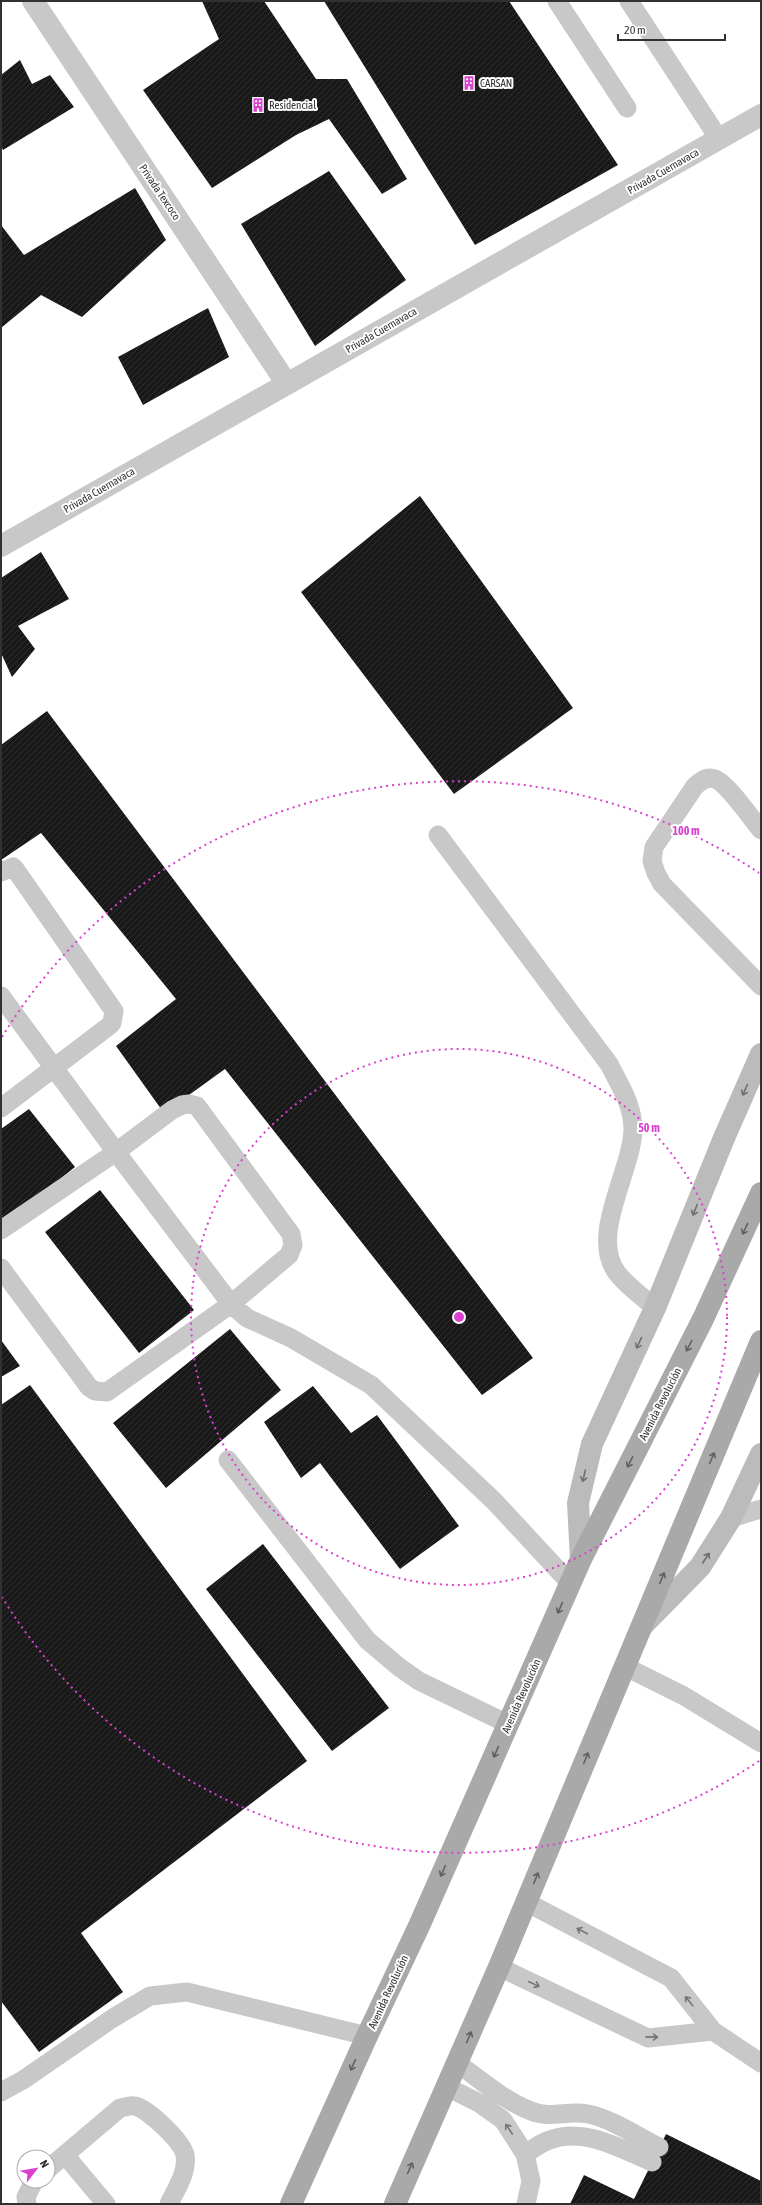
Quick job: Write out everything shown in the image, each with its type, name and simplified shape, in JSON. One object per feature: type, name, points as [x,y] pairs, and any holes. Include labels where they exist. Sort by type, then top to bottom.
[{"type":"main road","name":"Avenida Revolución","points":[[291,2204],[367,2036],[419,1926],[581,1559],[703,1319],[761,1193]]},
{"type":"main road","points":[[395,2204],[499,1967],[761,1341]]},
{"type":"street","name":"Privada Texcoco","points":[[33,1],[287,384]]},
{"type":"street","name":"Privada Cuernavaca","points":[[1,546],[761,115]]},
{"type":"street","points":[[581,1559],[578,1503],[592,1444],[655,1308],[724,1138],[761,1054]]},
{"type":"street","points":[[641,1627],[700,1567],[731,1518],[761,1454]]},
{"type":"lane","points":[[558,1],[627,108]]},
{"type":"lane","points":[[629,1],[719,139]]},
{"type":"lane","points":[[761,830],[722,783],[714,778],[704,779],[695,786],[654,847],[652,861],[662,884],[761,986]]},
{"type":"lane","points":[[438,836],[609,1064],[628,1104],[633,1128],[630,1156],[611,1214],[607,1235],[607,1247],[617,1272],[655,1308]]},
{"type":"lane","points":[[1,872],[13,867],[15,869],[114,1011],[112,1023],[1,1108]]},
{"type":"lane","points":[[1,996],[231,1304],[247,1318],[291,1338],[372,1385],[494,1501],[571,1584]]},
{"type":"lane","points":[[1,1230],[116,1152],[172,1110],[182,1105],[189,1104],[197,1106],[291,1234],[293,1245],[289,1255],[231,1304],[107,1392],[95,1390],[89,1387],[1,1268]]},
{"type":"lane","points":[[228,1460],[367,1640],[399,1667],[419,1681],[508,1724]]},
{"type":"lane","points":[[731,1518],[761,1509]]},
{"type":"lane","points":[[624,1666],[684,1696],[761,1743]]},
{"type":"lane","points":[[526,1902],[671,1978],[713,2031],[761,2063]]},
{"type":"lane","points":[[499,1967],[648,2038],[713,2031]]},
{"type":"lane","points":[[1,2092],[23,2080],[113,2018],[150,1996],[187,1992],[367,2036]]},
{"type":"lane","points":[[457,2063],[519,2106],[532,2112],[556,2115],[575,2113],[587,2114],[599,2118],[656,2154],[576,2135],[546,2141],[525,2154]]},
{"type":"lane","points":[[447,2086],[479,2104],[503,2120],[525,2154],[531,2181],[526,2204]]},
{"type":"lane","points":[[56,2163],[120,2108],[134,2106],[146,2110],[177,2141],[185,2154],[184,2171],[169,2204]]},
{"type":"lane","points":[[65,2155],[106,2204]]},
{"type":"lane","points":[[27,2204],[26,2197],[30,2189]]},
{"type":"building","name":"Residencial","points":[[202,1],[264,1],[316,79],[347,79],[407,179],[382,194],[329,119],[296,135],[212,188],[143,90],[219,39]]},
{"type":"building","name":"CARSAN","points":[[324,1],[509,1],[618,165],[475,245]]},
{"type":"building","points":[[20,60],[32,84],[50,75],[74,107],[3,150],[1,146],[1,75]]},
{"type":"building","points":[[329,171],[406,280],[315,346],[241,224]]},
{"type":"building","points":[[135,188],[166,240],[82,317],[41,295],[1,328],[1,225],[24,255]]},
{"type":"building","points":[[208,308],[229,357],[143,405],[118,357]]},
{"type":"building","points":[[420,496],[573,708],[454,794],[301,592]]},
{"type":"building","points":[[41,552],[69,599],[18,626],[35,649],[12,677],[1,653],[1,578]]},
{"type":"building","points":[[47,711],[533,1358],[482,1395],[225,1069],[164,1113],[116,1046],[176,999],[41,833],[1,860],[1,745]]},
{"type":"building","points":[[29,1109],[75,1167],[1,1226],[1,1129]]},
{"type":"building","points":[[100,1190],[194,1310],[139,1353],[45,1232]]},
{"type":"building","points":[[230,1329],[281,1390],[166,1488],[113,1423]]},
{"type":"building","points":[[1,1340],[20,1366],[1,1377]]},
{"type":"building","points":[[30,1385],[307,1761],[81,1933],[123,1992],[39,2052],[1,2001],[1,1405]]},
{"type":"building","points":[[313,1386],[351,1433],[377,1415],[459,1526],[400,1569],[320,1463],[301,1478],[264,1422]]},
{"type":"building","points":[[263,1544],[389,1708],[332,1751],[206,1589]]},
{"type":"building","points":[[666,2134],[761,2181],[761,2204],[570,2204],[584,2175],[634,2199]]},
{"type":"place","name":"CARSAN","points":[[469,83]]},
{"type":"place","name":"Residencial","points":[[258,105]]}]
